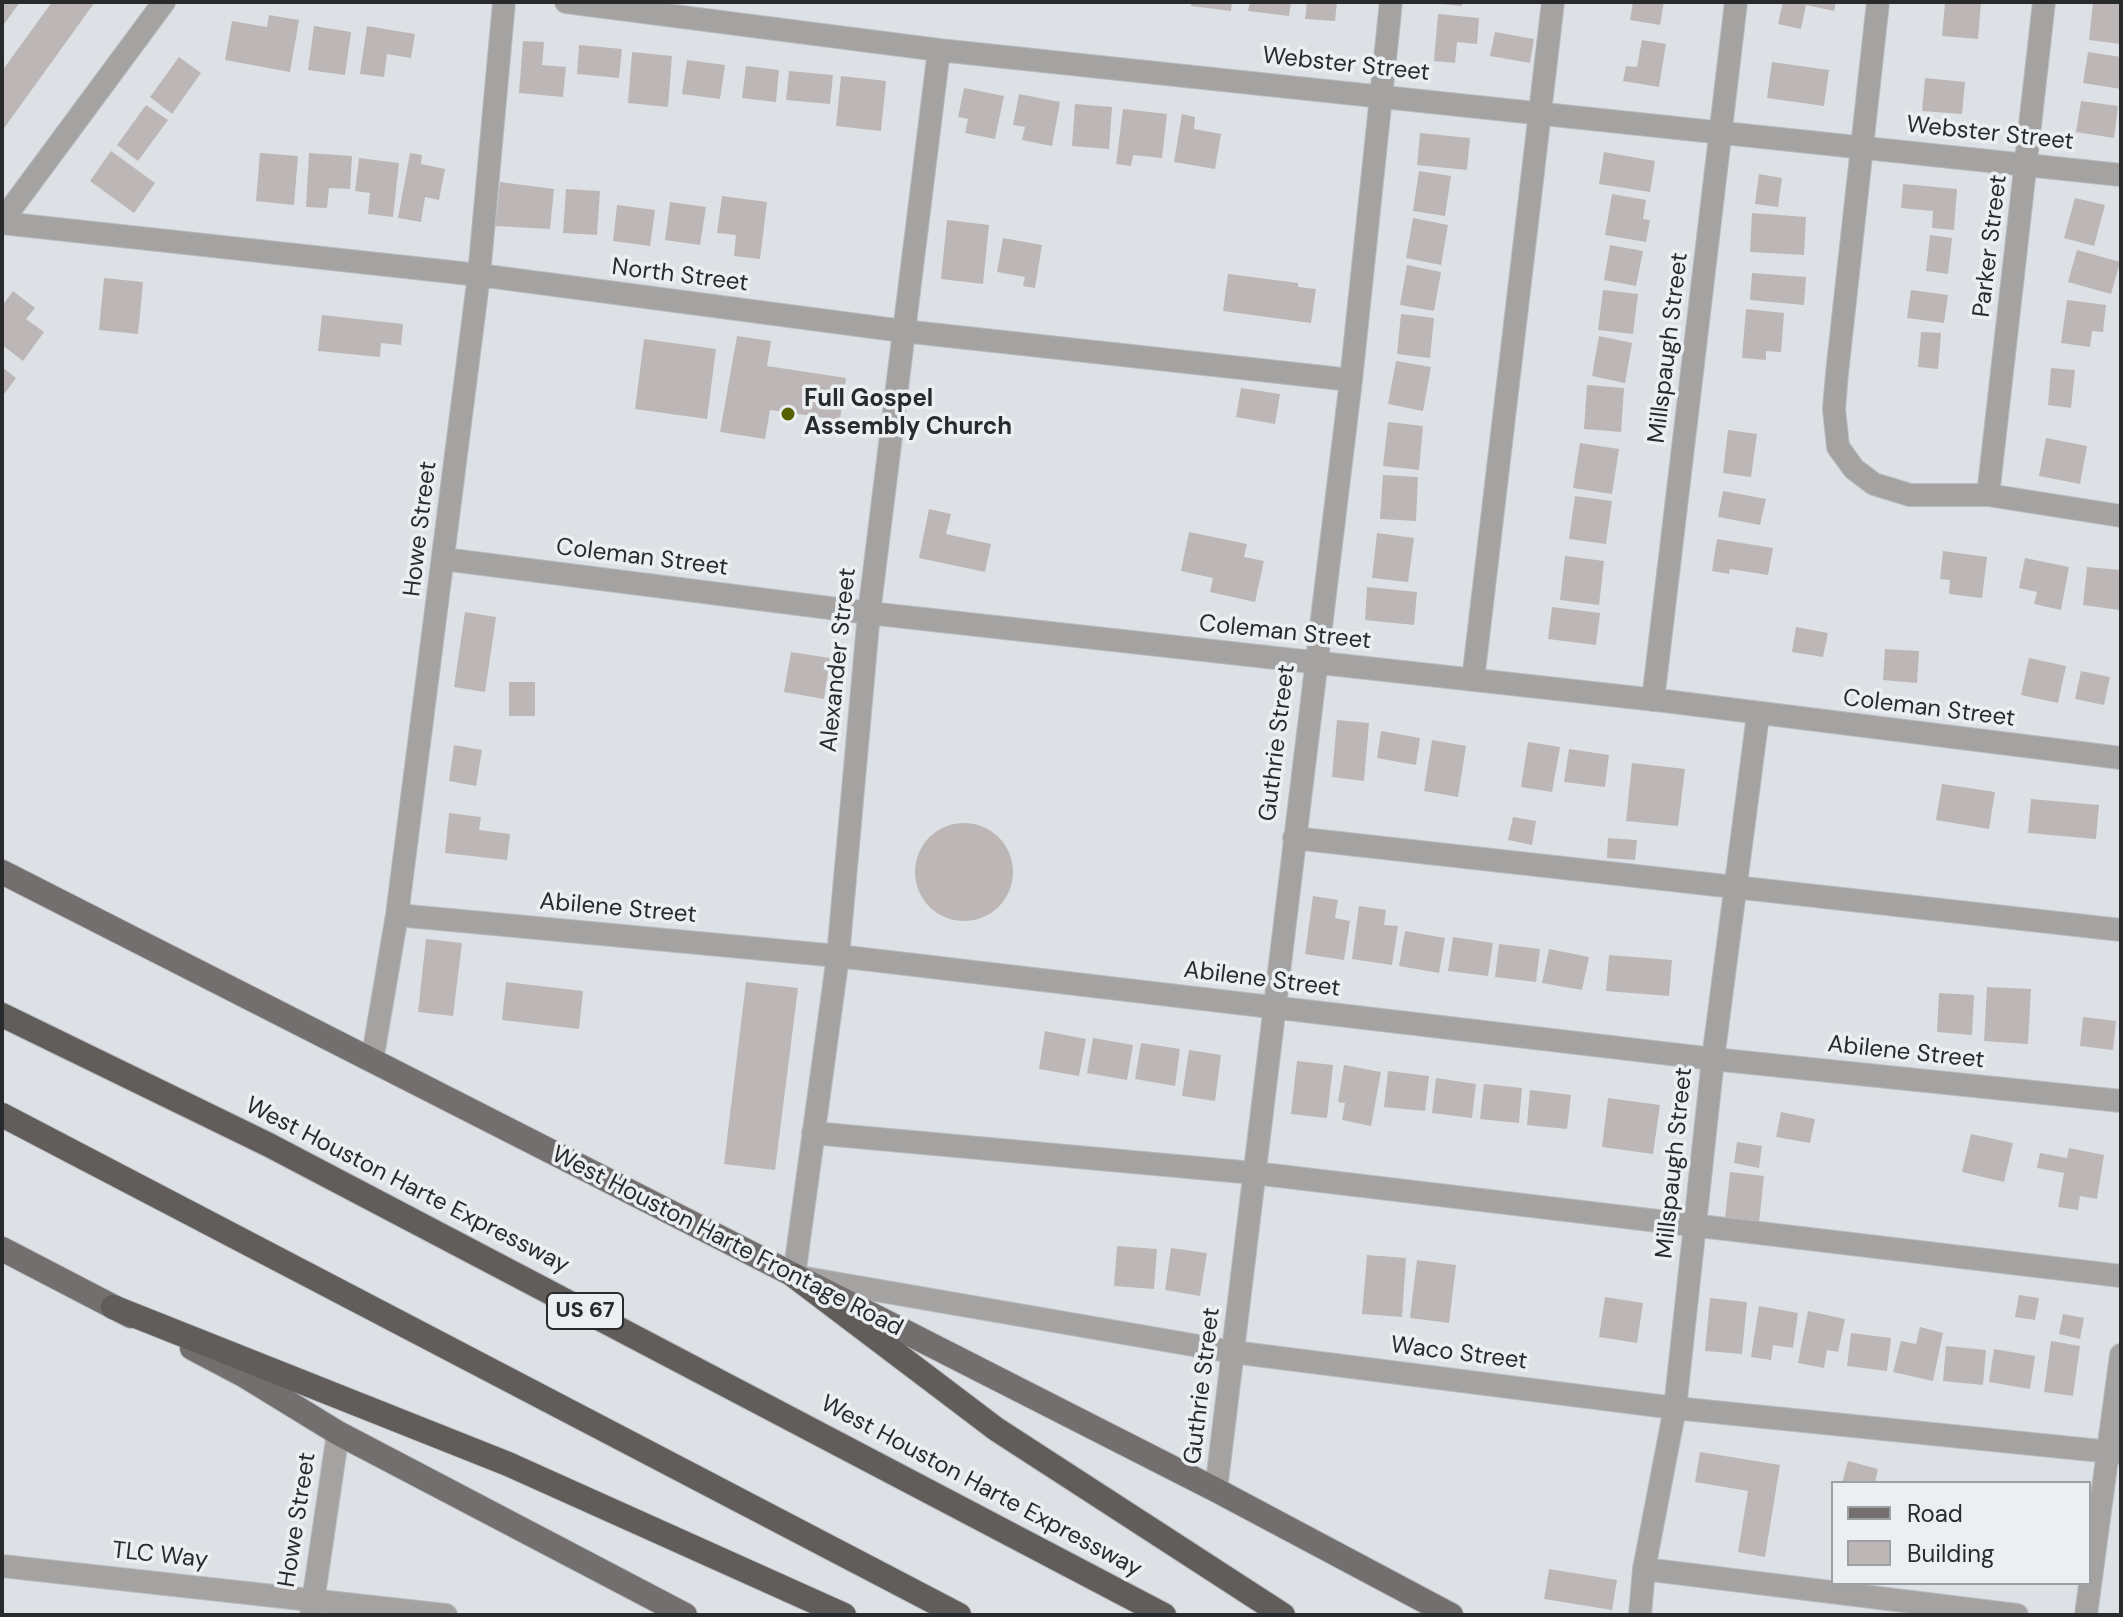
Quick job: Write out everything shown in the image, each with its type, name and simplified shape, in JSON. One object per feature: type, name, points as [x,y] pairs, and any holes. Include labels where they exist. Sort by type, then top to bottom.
[{"type":"highway","name":"West Houston Harte Expressway","points":[[2,1015],[269,1145],[1164,1615]]},
{"type":"highway","points":[[2,1115],[959,1615]]},
{"type":"highway","points":[[794,1276],[996,1429],[1283,1615]]},
{"type":"highway","points":[[113,1307],[508,1464],[844,1615]]},
{"type":"main road","name":"West Houston Harte Frontage Road","points":[[2,872],[1216,1490],[1451,1615]]},
{"type":"main road","points":[[2,1249],[245,1376],[338,1433],[685,1615]]},
{"type":"street","points":[[2,222],[164,2]]},
{"type":"street","name":"Howe Street","points":[[372,1061],[397,915],[479,275],[504,2]]},
{"type":"street","name":"Webster Street","points":[[566,2],[939,50],[2121,175]]},
{"type":"street","name":"Guthrie Street","points":[[1216,1490],[1314,663],[1351,380],[1391,2]]},
{"type":"street","points":[[1473,680],[1553,2]]},
{"type":"street","name":"Millspaugh Street","points":[[1653,700],[1736,2]]},
{"type":"street","points":[[1878,2],[1834,409],[1838,447],[1854,469],[1874,484],[1910,495],[1988,495],[2121,516]]},
{"type":"street","name":"Parker Street","points":[[1988,495],[2044,2]]},
{"type":"street","name":"Alexander Street","points":[[794,1276],[838,956],[869,613],[939,50]]},
{"type":"street","name":"North Street","points":[[2,222],[479,275],[903,331],[1351,380]]},
{"type":"street","name":"Coleman Street","points":[[443,559],[869,613],[1653,700],[2121,758]]},
{"type":"street","name":"Millspaugh Street","points":[[1640,1615],[1644,1569],[1675,1408],[1713,1059],[1758,715]]},
{"type":"street","points":[[1294,838],[2121,930]]},
{"type":"street","name":"Abilene Street","points":[[397,915],[838,956],[1713,1059],[2121,1101]]},
{"type":"street","points":[[813,1133],[1254,1173],[1694,1228],[2121,1276]]},
{"type":"street","name":"Waco Street","points":[[794,1276],[1233,1352],[1675,1408],[2115,1452]]},
{"type":"street","points":[[2086,1615],[2115,1452],[2121,1355]]},
{"type":"street","name":"Howe Street","points":[[312,1606],[338,1433]]},
{"type":"street","name":"TLC Way","points":[[2,1566],[312,1606],[446,1615]]},
{"type":"street","points":[[1644,1569],[2017,1615]]},
{"type":"building","points":[[2,2],[20,2],[2,27]]},
{"type":"building","points":[[52,2],[95,2],[2,131],[2,71]]},
{"type":"building","points":[[1192,2],[1232,2],[1231,11],[1191,6]]},
{"type":"building","points":[[1250,2],[1291,2],[1289,16],[1248,11]]},
{"type":"building","points":[[1307,2],[1337,2],[1335,21],[1305,19]]},
{"type":"building","points":[[1462,2],[1462,6],[1441,4]]},
{"type":"building","points":[[1633,2],[1664,2],[1660,25],[1630,20]]},
{"type":"building","points":[[1783,2],[1836,2],[1834,11],[1806,5],[1801,29],[1778,24]]},
{"type":"building","points":[[1945,2],[1981,2],[1978,39],[1942,36]]},
{"type":"building","points":[[2093,2],[2121,2],[2121,44],[2089,40]]},
{"type":"building","points":[[1438,14],[1479,18],[1477,44],[1457,42],[1455,63],[1434,61]]},
{"type":"building","points":[[269,15],[299,20],[290,72],[225,60],[232,21],[267,27]]},
{"type":"building","points":[[314,26],[351,32],[345,75],[308,70]]},
{"type":"building","points":[[367,26],[415,34],[411,58],[387,54],[384,77],[360,74]]},
{"type":"building","points":[[1495,32],[1534,39],[1530,63],[1490,56]]},
{"type":"building","points":[[1642,40],[1666,44],[1659,87],[1623,81],[1626,66],[1637,67]]},
{"type":"building","points":[[523,41],[544,42],[542,65],[566,67],[563,97],[519,93]]},
{"type":"building","points":[[579,45],[622,49],[619,78],[577,74]]},
{"type":"building","points":[[632,52],[672,56],[668,107],[628,103]]},
{"type":"building","points":[[2088,52],[2121,57],[2121,89],[2083,83]]},
{"type":"building","points":[[179,57],[201,73],[172,114],[150,97]]},
{"type":"building","points":[[687,60],[725,65],[720,99],[682,94]]},
{"type":"building","points":[[1772,62],[1829,70],[1824,106],[1767,98]]},
{"type":"building","points":[[746,66],[779,70],[776,102],[742,98]]},
{"type":"building","points":[[789,71],[833,75],[830,104],[786,100]]},
{"type":"building","points":[[841,76],[886,81],[881,131],[836,126]]},
{"type":"building","points":[[1925,78],[1965,82],[1962,114],[1922,111]]},
{"type":"building","points":[[964,88],[1004,96],[995,139],[965,133],[968,119],[958,117]]},
{"type":"building","points":[[1019,94],[1060,102],[1052,146],[1022,140],[1025,127],[1013,125]]},
{"type":"building","points":[[2081,101],[2118,106],[2114,138],[2076,132]]},
{"type":"building","points":[[1075,104],[1112,107],[1109,149],[1072,146]]},
{"type":"building","points":[[146,105],[168,120],[138,161],[117,145]]},
{"type":"building","points":[[1123,109],[1167,114],[1162,158],[1133,155],[1131,166],[1116,164]]},
{"type":"building","points":[[1182,114],[1195,117],[1194,129],[1221,134],[1215,169],[1174,162]]},
{"type":"building","points":[[1420,133],[1470,138],[1467,170],[1417,165]]},
{"type":"building","points":[[111,151],[155,183],[134,213],[90,181]]},
{"type":"building","points":[[1604,152],[1655,161],[1650,192],[1599,184]]},
{"type":"building","points":[[260,153],[298,156],[294,205],[256,201]]},
{"type":"building","points":[[309,153],[352,156],[350,189],[329,188],[327,208],[306,207]]},
{"type":"building","points":[[410,153],[422,155],[421,164],[445,169],[439,200],[425,197],[421,222],[398,218]]},
{"type":"building","points":[[359,158],[399,163],[393,217],[368,214],[370,193],[355,191]]},
{"type":"building","points":[[1419,171],[1451,176],[1445,216],[1413,211]]},
{"type":"building","points":[[1759,174],[1782,178],[1778,207],[1755,204]]},
{"type":"building","points":[[500,182],[554,189],[550,229],[495,226]]},
{"type":"building","points":[[1903,184],[1957,189],[1954,230],[1932,228],[1933,211],[1901,208]]},
{"type":"building","points":[[566,189],[600,191],[597,235],[563,233]]},
{"type":"building","points":[[1612,194],[1646,200],[1643,219],[1650,220],[1646,242],[1605,235]]},
{"type":"building","points":[[722,196],[767,202],[760,259],[734,256],[736,235],[717,233]]},
{"type":"building","points":[[2075,198],[2105,205],[2094,246],[2064,238]]},
{"type":"building","points":[[670,202],[706,207],[700,245],[665,240]]},
{"type":"building","points":[[617,205],[655,210],[650,246],[613,241]]},
{"type":"building","points":[[1752,213],[1806,217],[1804,255],[1750,252]]},
{"type":"building","points":[[1413,218],[1448,225],[1441,265],[1406,258]]},
{"type":"building","points":[[947,220],[989,225],[983,284],[941,279]]},
{"type":"building","points":[[1930,235],[1952,238],[1948,274],[1926,271]]},
{"type":"building","points":[[1003,238],[1042,245],[1035,288],[1023,286],[1025,277],[997,272]]},
{"type":"building","points":[[1610,245],[1643,251],[1636,286],[1604,280]]},
{"type":"building","points":[[2077,250],[2120,262],[2111,294],[2068,282]]},
{"type":"building","points":[[1407,265],[1441,272],[1434,311],[1400,305]]},
{"type":"building","points":[[1752,273],[1806,277],[1804,305],[1750,300]]},
{"type":"building","points":[[1228,274],[1298,283],[1298,287],[1316,289],[1311,323],[1223,311]]},
{"type":"building","points":[[104,278],[143,282],[138,334],[99,330]]},
{"type":"building","points":[[1603,290],[1638,294],[1633,334],[1598,330]]},
{"type":"building","points":[[1911,290],[1948,295],[1944,323],[1907,318]]},
{"type":"building","points":[[13,291],[35,308],[26,319],[44,332],[23,361],[2,345],[2,306]]},
{"type":"building","points":[[2067,300],[2106,305],[2103,332],[2092,331],[2090,347],[2061,343]]},
{"type":"building","points":[[1746,309],[1784,313],[1781,352],[1766,351],[1766,360],[1742,358]]},
{"type":"building","points":[[1401,314],[1434,318],[1430,358],[1397,354]]},
{"type":"building","points":[[322,315],[403,324],[401,345],[381,343],[380,357],[318,351]]},
{"type":"building","points":[[1921,332],[1941,333],[1938,369],[1918,367]]},
{"type":"building","points":[[737,336],[771,341],[767,366],[846,378],[840,420],[770,410],[765,439],[720,432]]},
{"type":"building","points":[[1599,336],[1632,343],[1625,383],[1592,376]]},
{"type":"building","points":[[644,339],[716,349],[707,419],[635,409]]},
{"type":"building","points":[[1396,361],[1431,367],[1423,411],[1388,404]]},
{"type":"building","points":[[2,367],[16,378],[2,397]]},
{"type":"building","points":[[2051,368],[2075,370],[2071,408],[2048,405]]},
{"type":"building","points":[[1587,385],[1624,388],[1621,432],[1584,429]]},
{"type":"building","points":[[1241,388],[1280,394],[1275,424],[1236,417]]},
{"type":"building","points":[[1388,422],[1423,426],[1419,470],[1383,466]]},
{"type":"building","points":[[1728,430],[1757,434],[1751,477],[1723,473]]},
{"type":"building","points":[[2046,438],[2087,446],[2080,484],[2039,476]]},
{"type":"building","points":[[1580,443],[1619,449],[1612,494],[1573,488]]},
{"type":"building","points":[[1383,475],[1418,477],[1416,521],[1380,519]]},
{"type":"building","points":[[1723,491],[1766,499],[1760,525],[1718,517]]},
{"type":"building","points":[[1575,496],[1612,501],[1606,544],[1569,539]]},
{"type":"building","points":[[929,509],[951,514],[946,534],[991,544],[985,572],[919,558]]},
{"type":"building","points":[[1189,532],[1247,544],[1244,557],[1264,561],[1255,602],[1210,592],[1213,578],[1181,571]]},
{"type":"building","points":[[1377,533],[1414,538],[1408,582],[1372,578]]},
{"type":"building","points":[[1717,539],[1773,548],[1768,575],[1730,569],[1729,574],[1712,571]]},
{"type":"building","points":[[1943,551],[1987,557],[1982,598],[1949,594],[1950,580],[1940,579]]},
{"type":"building","points":[[1565,556],[1604,561],[1599,605],[1560,600]]},
{"type":"building","points":[[2025,558],[2069,567],[2061,610],[2034,604],[2037,592],[2019,588]]},
{"type":"building","points":[[2087,567],[2121,570],[2119,610],[2083,605]]},
{"type":"building","points":[[1367,587],[1417,592],[1414,625],[1365,620]]},
{"type":"building","points":[[1552,607],[1600,613],[1596,645],[1548,639]]},
{"type":"building","points":[[465,612],[496,617],[485,692],[454,687]]},
{"type":"building","points":[[1796,627],[1828,633],[1823,657],[1792,652]]},
{"type":"building","points":[[1885,649],[1919,651],[1917,683],[1883,680]]},
{"type":"building","points":[[791,652],[830,658],[824,699],[784,692]]},
{"type":"building","points":[[2029,658],[2066,666],[2058,703],[2021,695]]},
{"type":"building","points":[[2081,671],[2110,677],[2104,705],[2075,699]]},
{"type":"building","points":[[509,682],[535,682],[535,716],[509,716]]},
{"type":"building","points":[[1337,720],[1369,723],[1364,781],[1332,777]]},
{"type":"building","points":[[1381,731],[1420,738],[1416,765],[1377,758]]},
{"type":"building","points":[[1432,740],[1466,746],[1458,797],[1424,791]]},
{"type":"building","points":[[1528,742],[1560,747],[1552,792],[1521,787]]},
{"type":"building","points":[[454,745],[482,750],[476,786],[449,781]]},
{"type":"building","points":[[1569,749],[1609,755],[1605,787],[1564,782]]},
{"type":"building","points":[[1632,763],[1685,769],[1678,826],[1626,821]]},
{"type":"building","points":[[1942,784],[1995,792],[1989,829],[1936,820]]},
{"type":"building","points":[[2031,799],[2099,805],[2096,839],[2028,833]]},
{"type":"building","points":[[449,813],[481,817],[479,830],[510,834],[507,860],[445,853]]},
{"type":"building","points":[[1513,817],[1536,821],[1532,845],[1508,840]]},
{"type":"building","points":[[964,823],[983,826],[999,837],[1010,853],[1013,872],[1010,891],[999,907],[983,918],[964,921],[945,918],[929,907],[918,891],[915,872],[918,853],[929,837],[945,826]]},
{"type":"building","points":[[1608,838],[1637,840],[1635,860],[1607,858]]},
{"type":"building","points":[[1313,896],[1338,900],[1335,918],[1350,921],[1344,960],[1305,954]]},
{"type":"building","points":[[1359,906],[1386,910],[1384,925],[1398,926],[1392,965],[1352,959]]},
{"type":"building","points":[[1405,931],[1445,938],[1439,973],[1399,966]]},
{"type":"building","points":[[1453,937],[1493,943],[1488,976],[1448,971]]},
{"type":"building","points":[[426,939],[462,943],[453,1016],[418,1012]]},
{"type":"building","points":[[1499,944],[1540,949],[1536,982],[1495,977]]},
{"type":"building","points":[[1549,949],[1589,957],[1582,990],[1542,983]]},
{"type":"building","points":[[1609,955],[1672,960],[1669,996],[1606,991]]},
{"type":"building","points":[[506,982],[583,991],[579,1029],[502,1020]]},
{"type":"building","points":[[746,982],[798,988],[775,1170],[724,1164]]},
{"type":"building","points":[[1987,987],[2031,989],[2028,1044],[1984,1041]]},
{"type":"building","points":[[1939,993],[1974,995],[1972,1035],[1937,1032]]},
{"type":"building","points":[[2083,1017],[2116,1021],[2113,1050],[2080,1046]]},
{"type":"building","points":[[1045,1031],[1086,1039],[1079,1076],[1039,1069]]},
{"type":"building","points":[[1093,1038],[1133,1045],[1127,1080],[1087,1073]]},
{"type":"building","points":[[1141,1043],[1180,1049],[1175,1086],[1135,1079]]},
{"type":"building","points":[[1189,1050],[1221,1055],[1215,1101],[1182,1096]]},
{"type":"building","points":[[1297,1061],[1333,1065],[1327,1118],[1291,1114]]},
{"type":"building","points":[[1344,1065],[1381,1072],[1371,1126],[1342,1120],[1345,1103],[1338,1102]]},
{"type":"building","points":[[1388,1071],[1429,1076],[1425,1111],[1384,1107]]},
{"type":"building","points":[[1436,1078],[1476,1084],[1472,1118],[1432,1113]]},
{"type":"building","points":[[1484,1084],[1522,1088],[1519,1123],[1480,1119]]},
{"type":"building","points":[[1530,1090],[1571,1095],[1567,1129],[1527,1125]]},
{"type":"building","points":[[1608,1098],[1660,1105],[1653,1154],[1602,1147]]},
{"type":"building","points":[[1781,1112],[1815,1119],[1810,1143],[1776,1137]]},
{"type":"building","points":[[1971,1134],[2013,1143],[2004,1182],[1962,1172]]},
{"type":"building","points":[[1737,1142],[1762,1146],[1759,1168],[1734,1163]]},
{"type":"building","points":[[2069,1148],[2104,1155],[2097,1199],[2080,1196],[2078,1210],[2058,1207],[2064,1173],[2037,1168],[2040,1153],[2067,1158]]},
{"type":"building","points":[[1730,1172],[1764,1176],[1759,1223],[1725,1219]]},
{"type":"building","points":[[1117,1246],[1157,1249],[1154,1289],[1114,1286]]},
{"type":"building","points":[[1171,1248],[1207,1253],[1200,1296],[1165,1290]]},
{"type":"building","points":[[1367,1255],[1406,1258],[1402,1317],[1362,1314]]},
{"type":"building","points":[[1417,1260],[1456,1265],[1449,1323],[1410,1318]]},
{"type":"building","points":[[2019,1295],[2039,1298],[2035,1320],[2015,1317]]},
{"type":"building","points":[[1605,1297],[1643,1303],[1637,1343],[1599,1337]]},
{"type":"building","points":[[1710,1298],[1747,1302],[1742,1354],[1705,1351]]},
{"type":"building","points":[[1759,1306],[1798,1313],[1793,1348],[1773,1345],[1771,1360],[1751,1357]]},
{"type":"building","points":[[1808,1311],[1845,1319],[1838,1352],[1827,1350],[1824,1368],[1798,1363]]},
{"type":"building","points":[[2063,1314],[2084,1318],[2080,1339],[2059,1334]]},
{"type":"building","points":[[1920,1327],[1943,1333],[1933,1381],[1893,1372],[1901,1341],[1916,1344]]},
{"type":"building","points":[[1851,1333],[1891,1338],[1887,1371],[1847,1366]]},
{"type":"building","points":[[2051,1341],[2080,1346],[2073,1396],[2044,1392]]},
{"type":"building","points":[[1946,1346],[1986,1350],[1983,1385],[1943,1381]]},
{"type":"building","points":[[1994,1349],[2035,1356],[2030,1389],[1989,1382]]},
{"type":"building","points":[[1700,1452],[1780,1465],[1765,1557],[1738,1552],[1748,1491],[1695,1482]]},
{"type":"building","points":[[1848,1461],[1878,1469],[1875,1481],[1843,1481]]},
{"type":"building","points":[[1549,1569],[1617,1580],[1612,1610],[1544,1599]]},
{"type":"place","name":"Full Gospel Assembly Church","points":[[788,414]]}]
